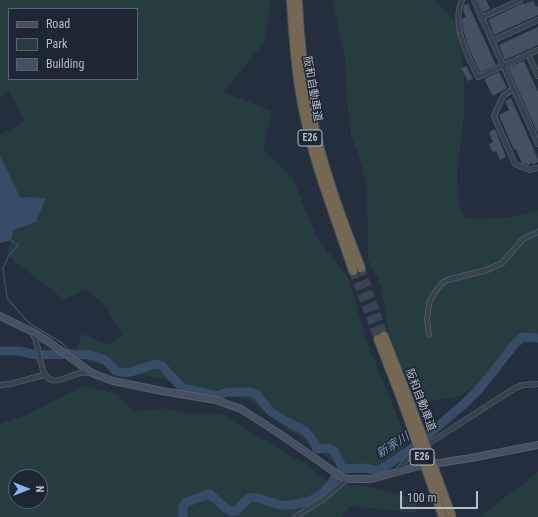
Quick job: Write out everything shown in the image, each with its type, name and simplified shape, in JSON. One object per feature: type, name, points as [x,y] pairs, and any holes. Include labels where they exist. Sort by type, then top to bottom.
[{"type":"highway","name":"阪和自動車道","points":[[291,0],[294,52],[305,119],[323,182],[357,269],[316,132],[301,46],[298,0]]},
{"type":"highway","name":"阪和自動車道","points":[[381,337],[452,517]]},
{"type":"highway","name":"阪和自動車道","points":[[404,397],[443,517]]},
{"type":"street","points":[[462,0],[459,16],[460,32],[464,46],[478,77],[538,50]]},
{"type":"street","points":[[474,0],[538,144]]},
{"type":"street","points":[[503,0],[506,6]]},
{"type":"street","points":[[481,18],[520,0]]},
{"type":"street","points":[[492,41],[538,20]]},
{"type":"street","points":[[528,54],[538,76]]},
{"type":"street","points":[[513,89],[503,96],[494,116],[515,164],[530,170],[538,168]]},
{"type":"street","points":[[429,335],[427,318],[430,300],[441,284],[447,280],[487,270],[502,263],[523,239],[538,232]]},
{"type":"street","points":[[0,316],[46,340],[92,374]]},
{"type":"street","points":[[31,331],[36,338],[44,375],[50,380],[59,380],[82,372],[113,381],[216,400],[241,409],[345,478],[371,479],[419,466],[538,445]]},
{"type":"street","points":[[0,385],[10,384],[44,375]]},
{"type":"street","points":[[399,472],[402,465],[414,453],[515,388],[538,384]]},
{"type":"street","points":[[294,517],[324,498],[345,478]]},
{"type":"green space","points":[[0,0],[270,0],[265,41],[224,92],[272,111],[263,150],[292,177],[317,238],[349,279],[365,337],[407,441],[392,464],[342,468],[248,400],[87,361],[76,350],[82,334],[110,345],[122,335],[106,306],[86,290],[63,299],[7,255],[13,230],[36,222],[46,198],[20,198],[0,156],[0,135],[25,122],[9,90],[0,98]]},
{"type":"green space","points":[[332,0],[435,0],[456,22],[464,73],[464,114],[457,175],[460,210],[466,219],[502,218],[538,211],[538,335],[508,352],[492,376],[460,396],[428,402],[411,387],[398,369],[387,323],[381,285],[368,260],[367,187],[351,135],[345,58]]},
{"type":"green space","points":[[82,386],[117,394],[134,412],[162,408],[182,413],[221,414],[307,465],[328,483],[365,486],[417,499],[416,513],[350,506],[342,517],[286,517],[285,515],[282,517],[0,517],[0,424],[29,414]]},
{"type":"green space","points":[[538,472],[538,517],[480,517],[494,505]]},
{"type":"water","points":[[0,156],[20,197],[46,198],[36,222],[13,230],[11,240],[0,243]]},
{"type":"building","points":[[478,0],[486,0],[490,9],[483,12]]},
{"type":"building","points":[[533,1],[536,7],[538,6],[538,15],[494,35],[488,20],[523,3]]},
{"type":"building","points":[[468,4],[496,65],[480,72],[468,46],[463,29],[462,19],[466,17],[463,10],[464,5]]},
{"type":"building","points":[[538,27],[538,45],[505,60],[499,45]]},
{"type":"building","points":[[524,61],[538,92],[538,134],[508,67]]},
{"type":"building","points":[[466,66],[473,79],[468,81],[461,68]]},
{"type":"building","points":[[499,72],[507,88],[493,96],[484,79]]},
{"type":"building","points":[[511,98],[538,159],[538,162],[533,165],[532,163],[528,165],[522,163],[516,149],[514,150],[499,115],[509,110],[505,101]]},
{"type":"building","points":[[495,129],[506,157],[500,160],[496,151],[493,152],[489,144],[493,142],[489,132]]},
{"type":"waterway","points":[[11,240],[18,245],[9,255],[3,268],[7,298],[29,323],[62,343],[73,354]]},
{"type":"waterway","name":"新家川","points":[[183,517],[183,507],[185,503],[209,494],[231,511],[236,511],[246,500],[254,497],[278,505],[295,504],[316,498],[327,488],[343,469],[364,468],[375,470],[383,468],[410,450],[463,405],[481,387],[521,338],[538,338]]},
{"type":"waterway","points":[[0,351],[19,351],[37,355],[91,355],[105,360],[116,371],[124,373],[155,364],[162,366],[182,388],[218,396],[227,392],[251,392],[257,395],[271,412],[305,431],[312,439],[317,449],[329,448],[334,451],[343,469]]},
{"type":"tunnel","points":[[361,268],[384,336]]},
{"type":"tunnel","points":[[353,271],[378,339]]}]
